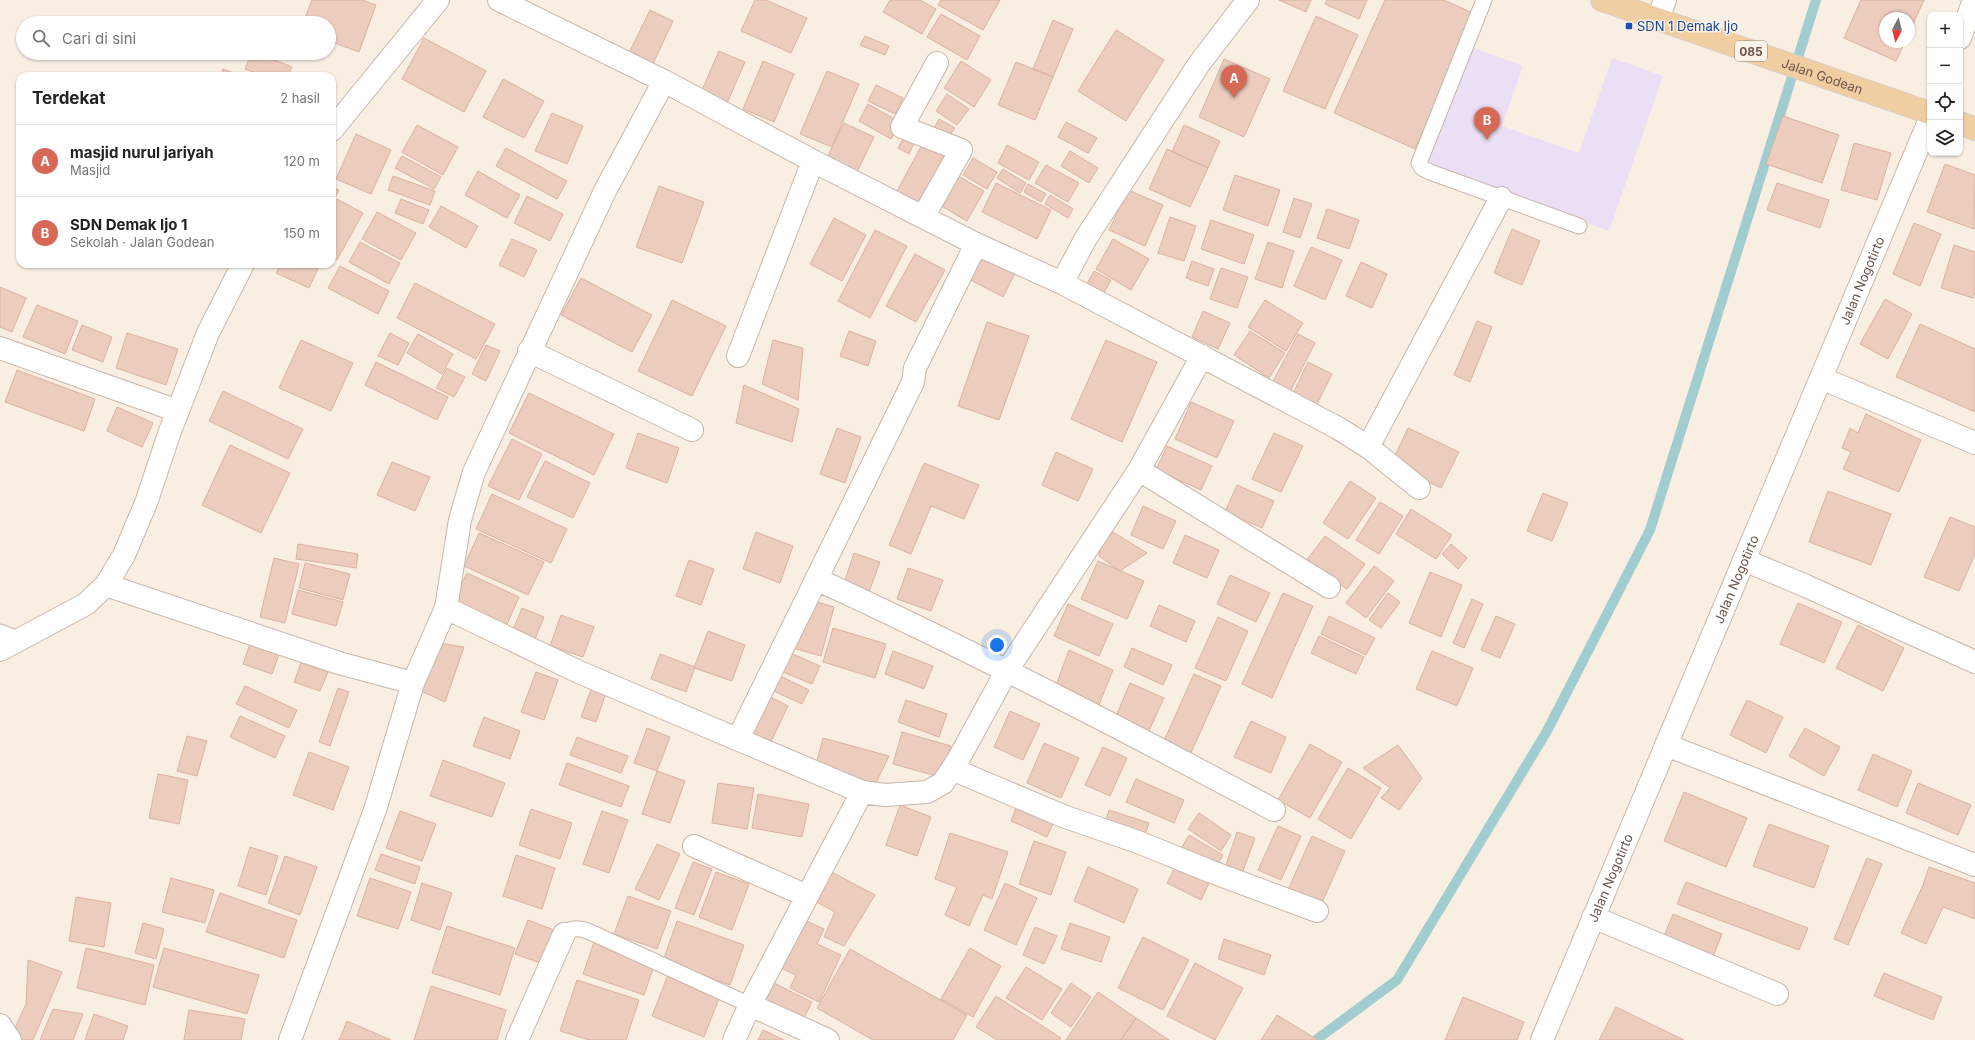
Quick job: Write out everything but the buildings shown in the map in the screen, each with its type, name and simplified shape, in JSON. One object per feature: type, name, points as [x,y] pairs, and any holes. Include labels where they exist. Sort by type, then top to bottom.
[{"type":"main road","name":"Jalan Godean","points":[[1602,0],[1661,10],[1690,30],[1927,112]]},
{"type":"main road","points":[[1963,124],[1975,129]]},
{"type":"street","points":[[336,125],[438,0]]},
{"type":"street","points":[[500,0],[664,81],[813,161],[976,244],[1062,283],[1338,428],[1368,448],[1419,488]]},
{"type":"street","points":[[1062,283],[1086,238],[1199,64],[1248,0]]},
{"type":"street","points":[[1963,30],[1974,0]]},
{"type":"street","points":[[923,217],[961,150],[902,127],[937,63]]},
{"type":"street","points":[[290,1040],[375,810],[413,683],[446,608],[460,520],[474,472],[529,351],[605,191],[664,81]]},
{"type":"street","name":"Jalan Nogotirto","points":[[1542,1040],[1930,120]]},
{"type":"street","points":[[738,356],[813,161]]},
{"type":"street","points":[[1368,448],[1501,198]]},
{"type":"street","points":[[738,739],[913,382],[915,368],[976,244]]},
{"type":"street","points":[[0,650],[21,640],[40,627],[86,604],[106,585],[124,554],[143,510],[178,411],[208,333],[240,268]]},
{"type":"street","points":[[0,348],[178,411]]},
{"type":"street","points":[[529,351],[692,430]]},
{"type":"street","points":[[446,608],[579,672],[862,792],[885,795],[927,792],[942,783],[952,769],[1006,672],[1139,470],[1202,356]]},
{"type":"street","points":[[1821,378],[1975,444]]},
{"type":"street","points":[[1139,470],[1328,587]]},
{"type":"street","points":[[1744,560],[1806,586],[1975,662]]},
{"type":"street","points":[[816,579],[1174,756],[1274,810]]},
{"type":"street","points":[[106,585],[339,664],[413,683]]},
{"type":"street","points":[[1666,745],[1975,865]]},
{"type":"street","points":[[952,769],[1063,816],[1138,842],[1212,872],[1317,911]]},
{"type":"street","points":[[734,1040],[750,1005],[862,792]]},
{"type":"street","points":[[694,846],[807,896]]},
{"type":"street","points":[[1593,917],[1777,994]]},
{"type":"street","points":[[517,1040],[564,934]]},
{"type":"street","points":[[750,1005],[828,1040]]},
{"type":"street","points":[[0,1025],[10,1040]]},
{"type":"lane","points":[[1484,0],[1419,163],[1422,168],[1430,172],[1579,226]]},
{"type":"lane","points":[[0,632],[21,640]]},
{"type":"lane","points":[[564,934],[572,929],[580,928],[588,931],[750,1005]]},
{"type":"shaded area","points":[[1466,45],[1523,66],[1502,126],[1579,153],[1612,58],[1663,76],[1609,231],[1424,166]]},
{"type":"waterway","points":[[1316,1040],[1397,980],[1547,731],[1650,530],[1816,0]]},
{"type":"place","name":"SDN 1 Demak Ijo","points":[[1629,26]]},
{"type":"place","name":"masjid nurul jariyah","points":[[1234,98]]},
{"type":"place","name":"SDN Demak Ijo 1","points":[[1487,140]]}]
